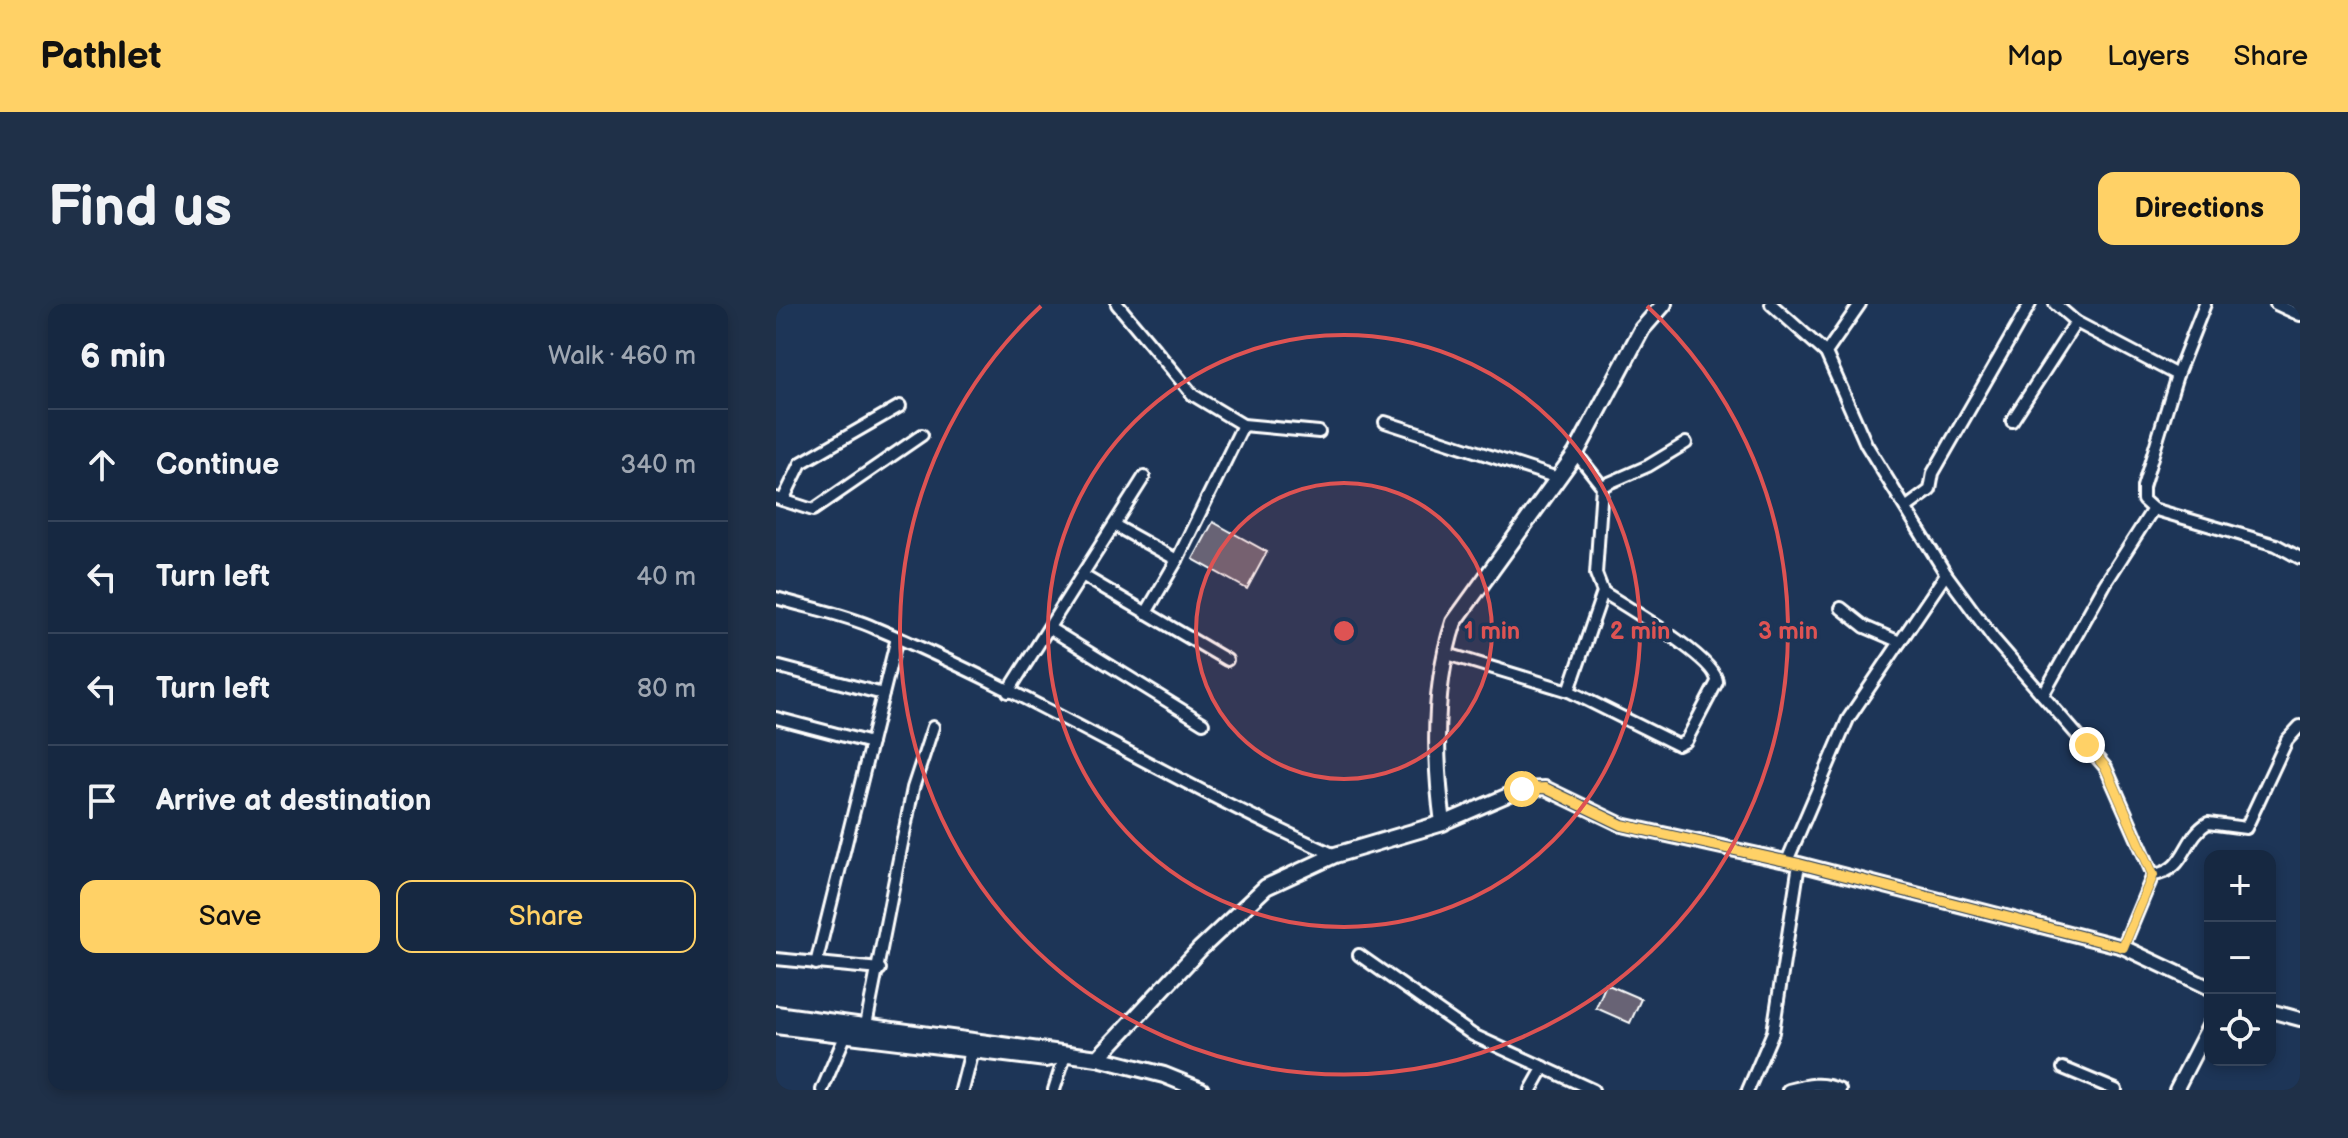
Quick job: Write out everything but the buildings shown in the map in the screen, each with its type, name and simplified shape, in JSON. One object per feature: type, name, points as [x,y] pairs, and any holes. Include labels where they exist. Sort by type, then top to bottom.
[{"type":"main road","points":[[1098,1058],[1200,949],[1266,887],[1335,855],[1443,823],[1436,736],[1444,653],[1454,622],[1576,453],[1642,329],[1664,304]]},
{"type":"main road","points":[[776,1014],[1098,1058],[1164,1075],[1201,1090]]},
{"type":"main road","points":[[776,1026],[1046,1059],[1065,1055]]},
{"type":"street","points":[[1117,304],[1177,380],[1193,395],[1243,425],[1319,432]]},
{"type":"street","points":[[1771,304],[1826,353],[1866,444],[1946,574],[1983,625],[2106,768],[2153,875],[2123,947]]},
{"type":"street","points":[[1826,353],[1860,304]]},
{"type":"street","points":[[1907,507],[1930,490],[1933,473],[2030,304]]},
{"type":"street","points":[[2055,304],[2072,319],[2177,375]]},
{"type":"street","points":[[2205,304],[2177,375],[2142,495],[2153,509],[2276,545],[2300,558]]},
{"type":"street","points":[[2276,304],[2300,315]]},
{"type":"street","points":[[2012,421],[2072,319]]},
{"type":"street","points":[[900,406],[801,463],[780,499],[813,510],[922,435]]},
{"type":"street","points":[[1385,422],[1558,478]]},
{"type":"street","points":[[1146,613],[1177,560],[1243,425]]},
{"type":"street","points":[[1602,486],[1648,466],[1686,443]]},
{"type":"street","points":[[1569,691],[1603,592],[1596,564],[1602,486],[1576,453]]},
{"type":"street","points":[[1008,692],[1144,477]]},
{"type":"street","points":[[2043,695],[2105,584],[2153,509]]},
{"type":"street","points":[[1114,525],[1177,560]]},
{"type":"street","points":[[1748,1090],[1773,1032],[1793,862],[1848,719],[1946,574]]},
{"type":"street","points":[[1082,575],[1227,660]]},
{"type":"street","points":[[1444,653],[1569,691],[1678,745],[1686,741],[1717,682],[1713,670],[1669,635],[1603,592]]},
{"type":"street","points":[[776,598],[873,627],[897,638],[1251,818],[1335,855]]},
{"type":"street","points":[[1841,608],[1865,627],[1900,642]]},
{"type":"street","points":[[1049,628],[1203,723]]},
{"type":"street","points":[[816,964],[897,638]]},
{"type":"street","points":[[776,666],[883,694]]},
{"type":"street","points":[[776,718],[871,743]]},
{"type":"street","points":[[2153,875],[2164,874],[2180,862],[2197,830],[2208,823],[2246,828],[2287,740],[2300,726]]},
{"type":"street","points":[[866,1025],[880,969],[913,788],[933,727]]},
{"type":"street","points":[[1443,823],[1533,786],[1545,788],[1622,825],[1793,862],[2123,947],[2204,985]]},
{"type":"street","points":[[1359,955],[1473,1035],[1593,1090]]},
{"type":"street","points":[[776,959],[880,969]]},
{"type":"street","points":[[2294,1018],[2300,1028]]},
{"type":"street","points":[[822,1090],[846,1034]]},
{"type":"street","points":[[2176,1090],[2204,1036]]},
{"type":"street","points":[[962,1090],[972,1051]]},
{"type":"street","points":[[1054,1090],[1065,1055]]},
{"type":"street","points":[[1531,1090],[1544,1067]]},
{"type":"street","points":[[2063,1068],[2116,1090]]},
{"type":"street","points":[[1788,1090],[1808,1084],[1829,1085],[1840,1090]]},
{"type":"route","points":[[1522,789],[1533,786],[1545,788],[1622,825],[1799,864],[2123,947],[2153,875],[2106,768],[2087,745]]}]
